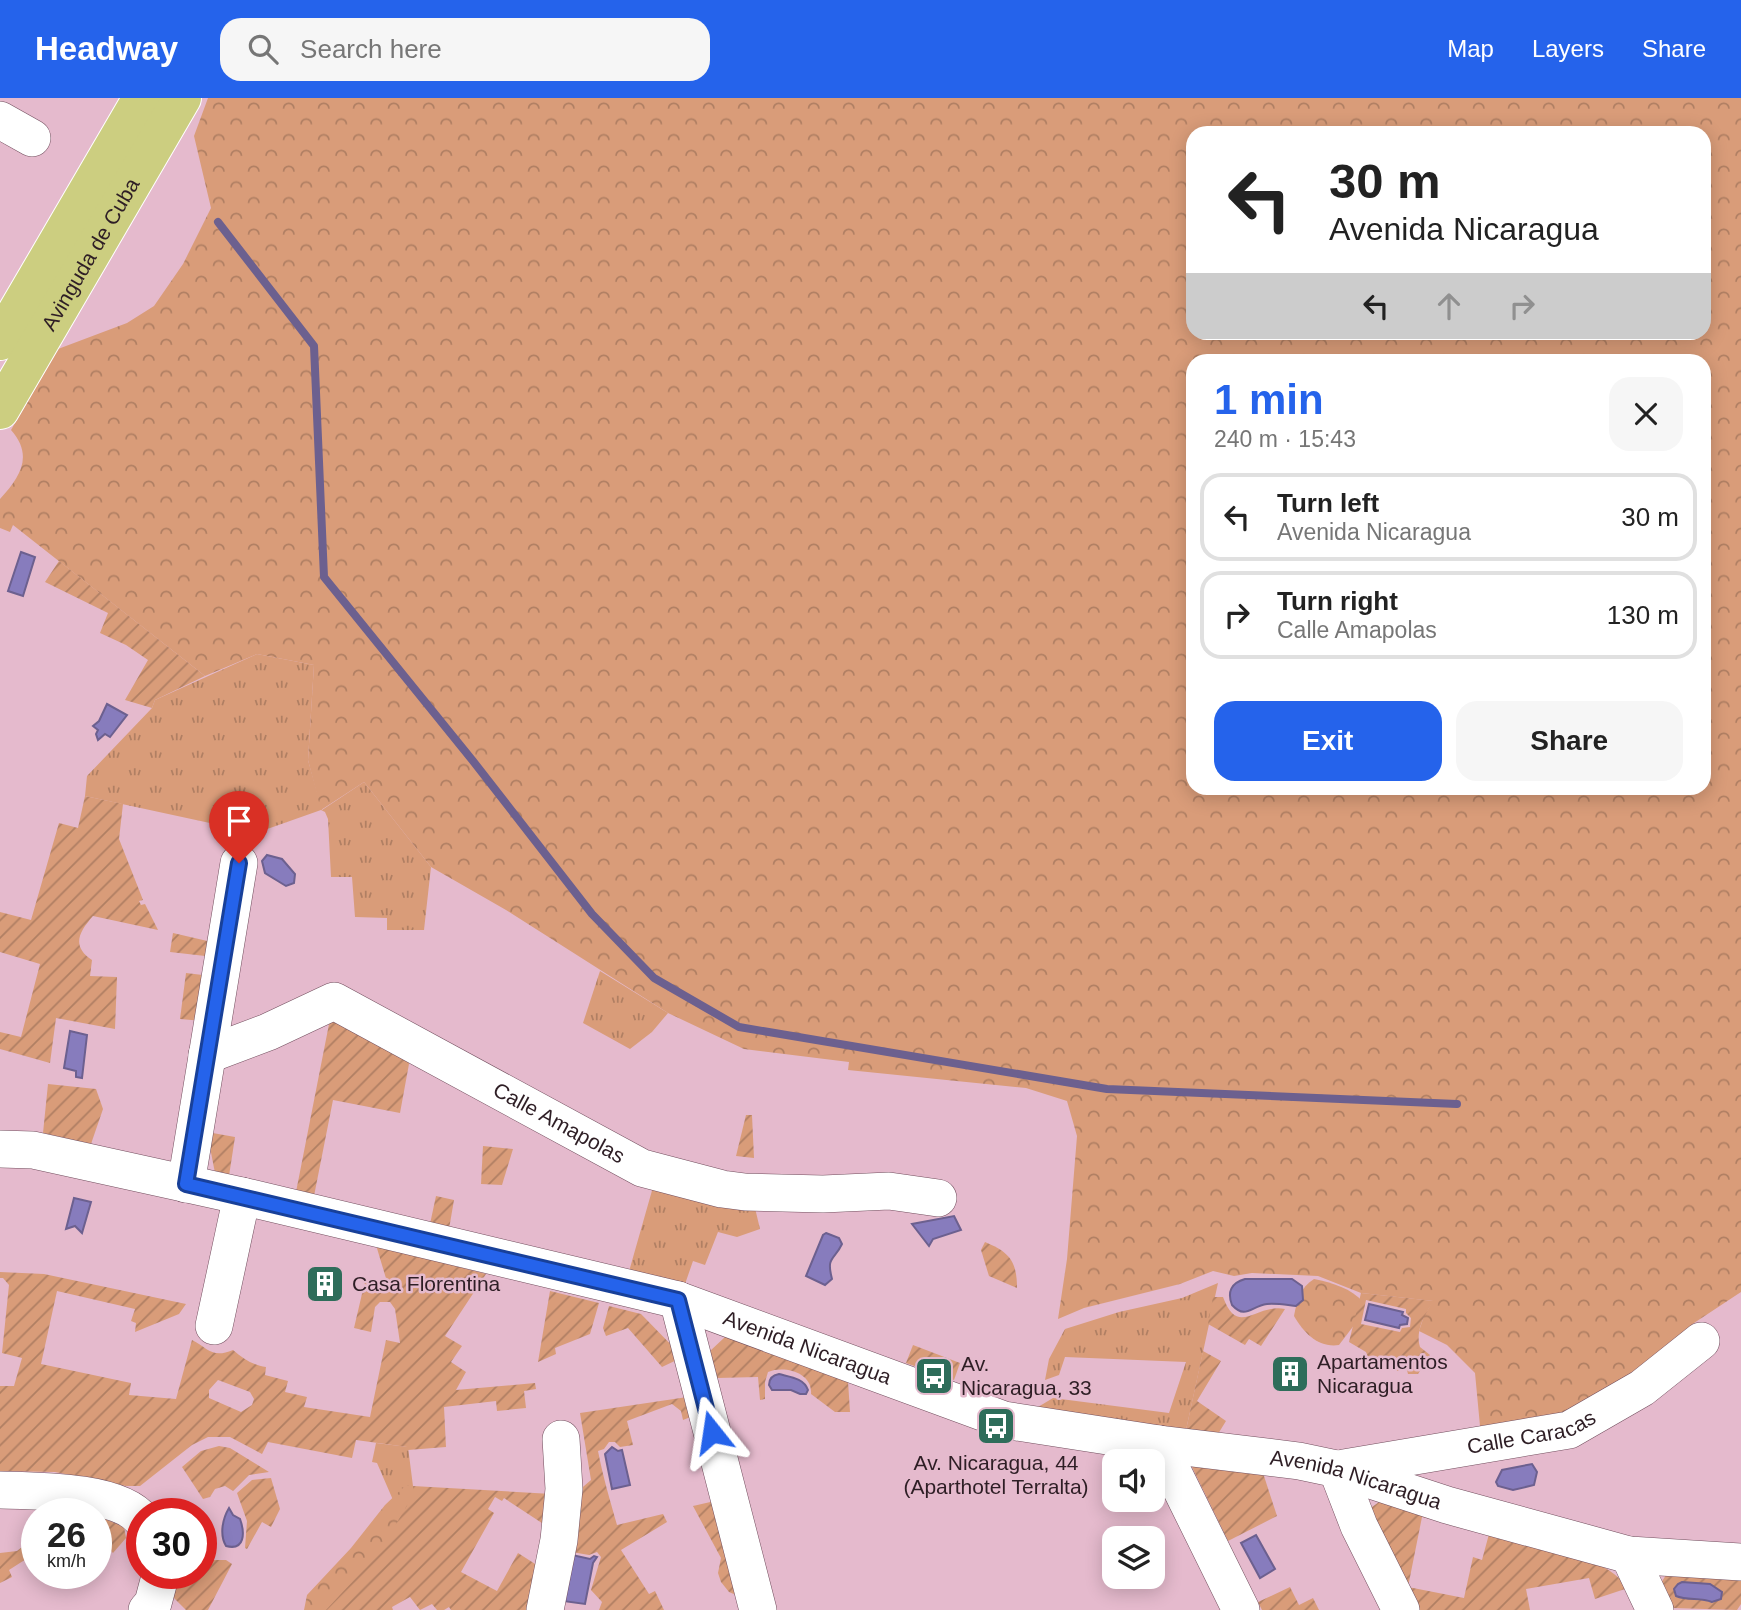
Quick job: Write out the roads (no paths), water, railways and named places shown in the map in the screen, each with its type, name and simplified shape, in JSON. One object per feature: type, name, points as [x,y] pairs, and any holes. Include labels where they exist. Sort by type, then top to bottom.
[{"type":"main road","name":"Avinguda de Cuba","points":[[0,341],[142,98]]},
{"type":"main road","name":"Avinguda de Cuba","points":[[0,410],[182,98]]},
{"type":"street","points":[[0,120],[32,138]]},
{"type":"street","points":[[186,1184],[239,863]]},
{"type":"street","name":"Calle Amapolas","points":[[207,1055],[268,1032],[334,1001],[642,1168],[722,1189],[745,1192],[823,1194],[889,1191],[938,1198]]},
{"type":"street","name":"Avenida Nicaragua","points":[[0,1149],[33,1150],[242,1196],[678,1300],[1004,1420],[1159,1444],[1299,1461],[1336,1469],[1447,1505],[1629,1555],[1741,1562]]},
{"type":"street","points":[[214,1326],[242,1196]]},
{"type":"street","points":[[678,1300],[758,1610]]},
{"type":"street","name":"Calle Caracas","points":[[1336,1469],[1569,1430],[1642,1388],[1701,1341]]},
{"type":"street","points":[[545,1610],[559,1540],[563,1502],[561,1439]]},
{"type":"street","points":[[1159,1444],[1241,1610]]},
{"type":"street","points":[[1336,1469],[1359,1526],[1401,1610]]},
{"type":"street","points":[[0,1490],[80,1494],[126,1507]]},
{"type":"street","points":[[1629,1555],[1655,1610]]},
{"type":"street","points":[[147,1610],[153,1603],[157,1589]]},
{"type":"waterway","points":[[218,222],[314,346],[324,577],[592,914],[654,978],[739,1027],[1107,1089],[1457,1104]]},
{"type":"place","name":"Casa Florentina","points":[[325,1284]]},
{"type":"place","name":"Apartamentos Nicaragua","points":[[1290,1374]]},
{"type":"place","name":"Av. Nicaragua, 33","points":[[934,1376]]},
{"type":"place","name":"Av. Nicaragua, 44 (Aparthotel Terralta)","points":[[996,1426]]}]
